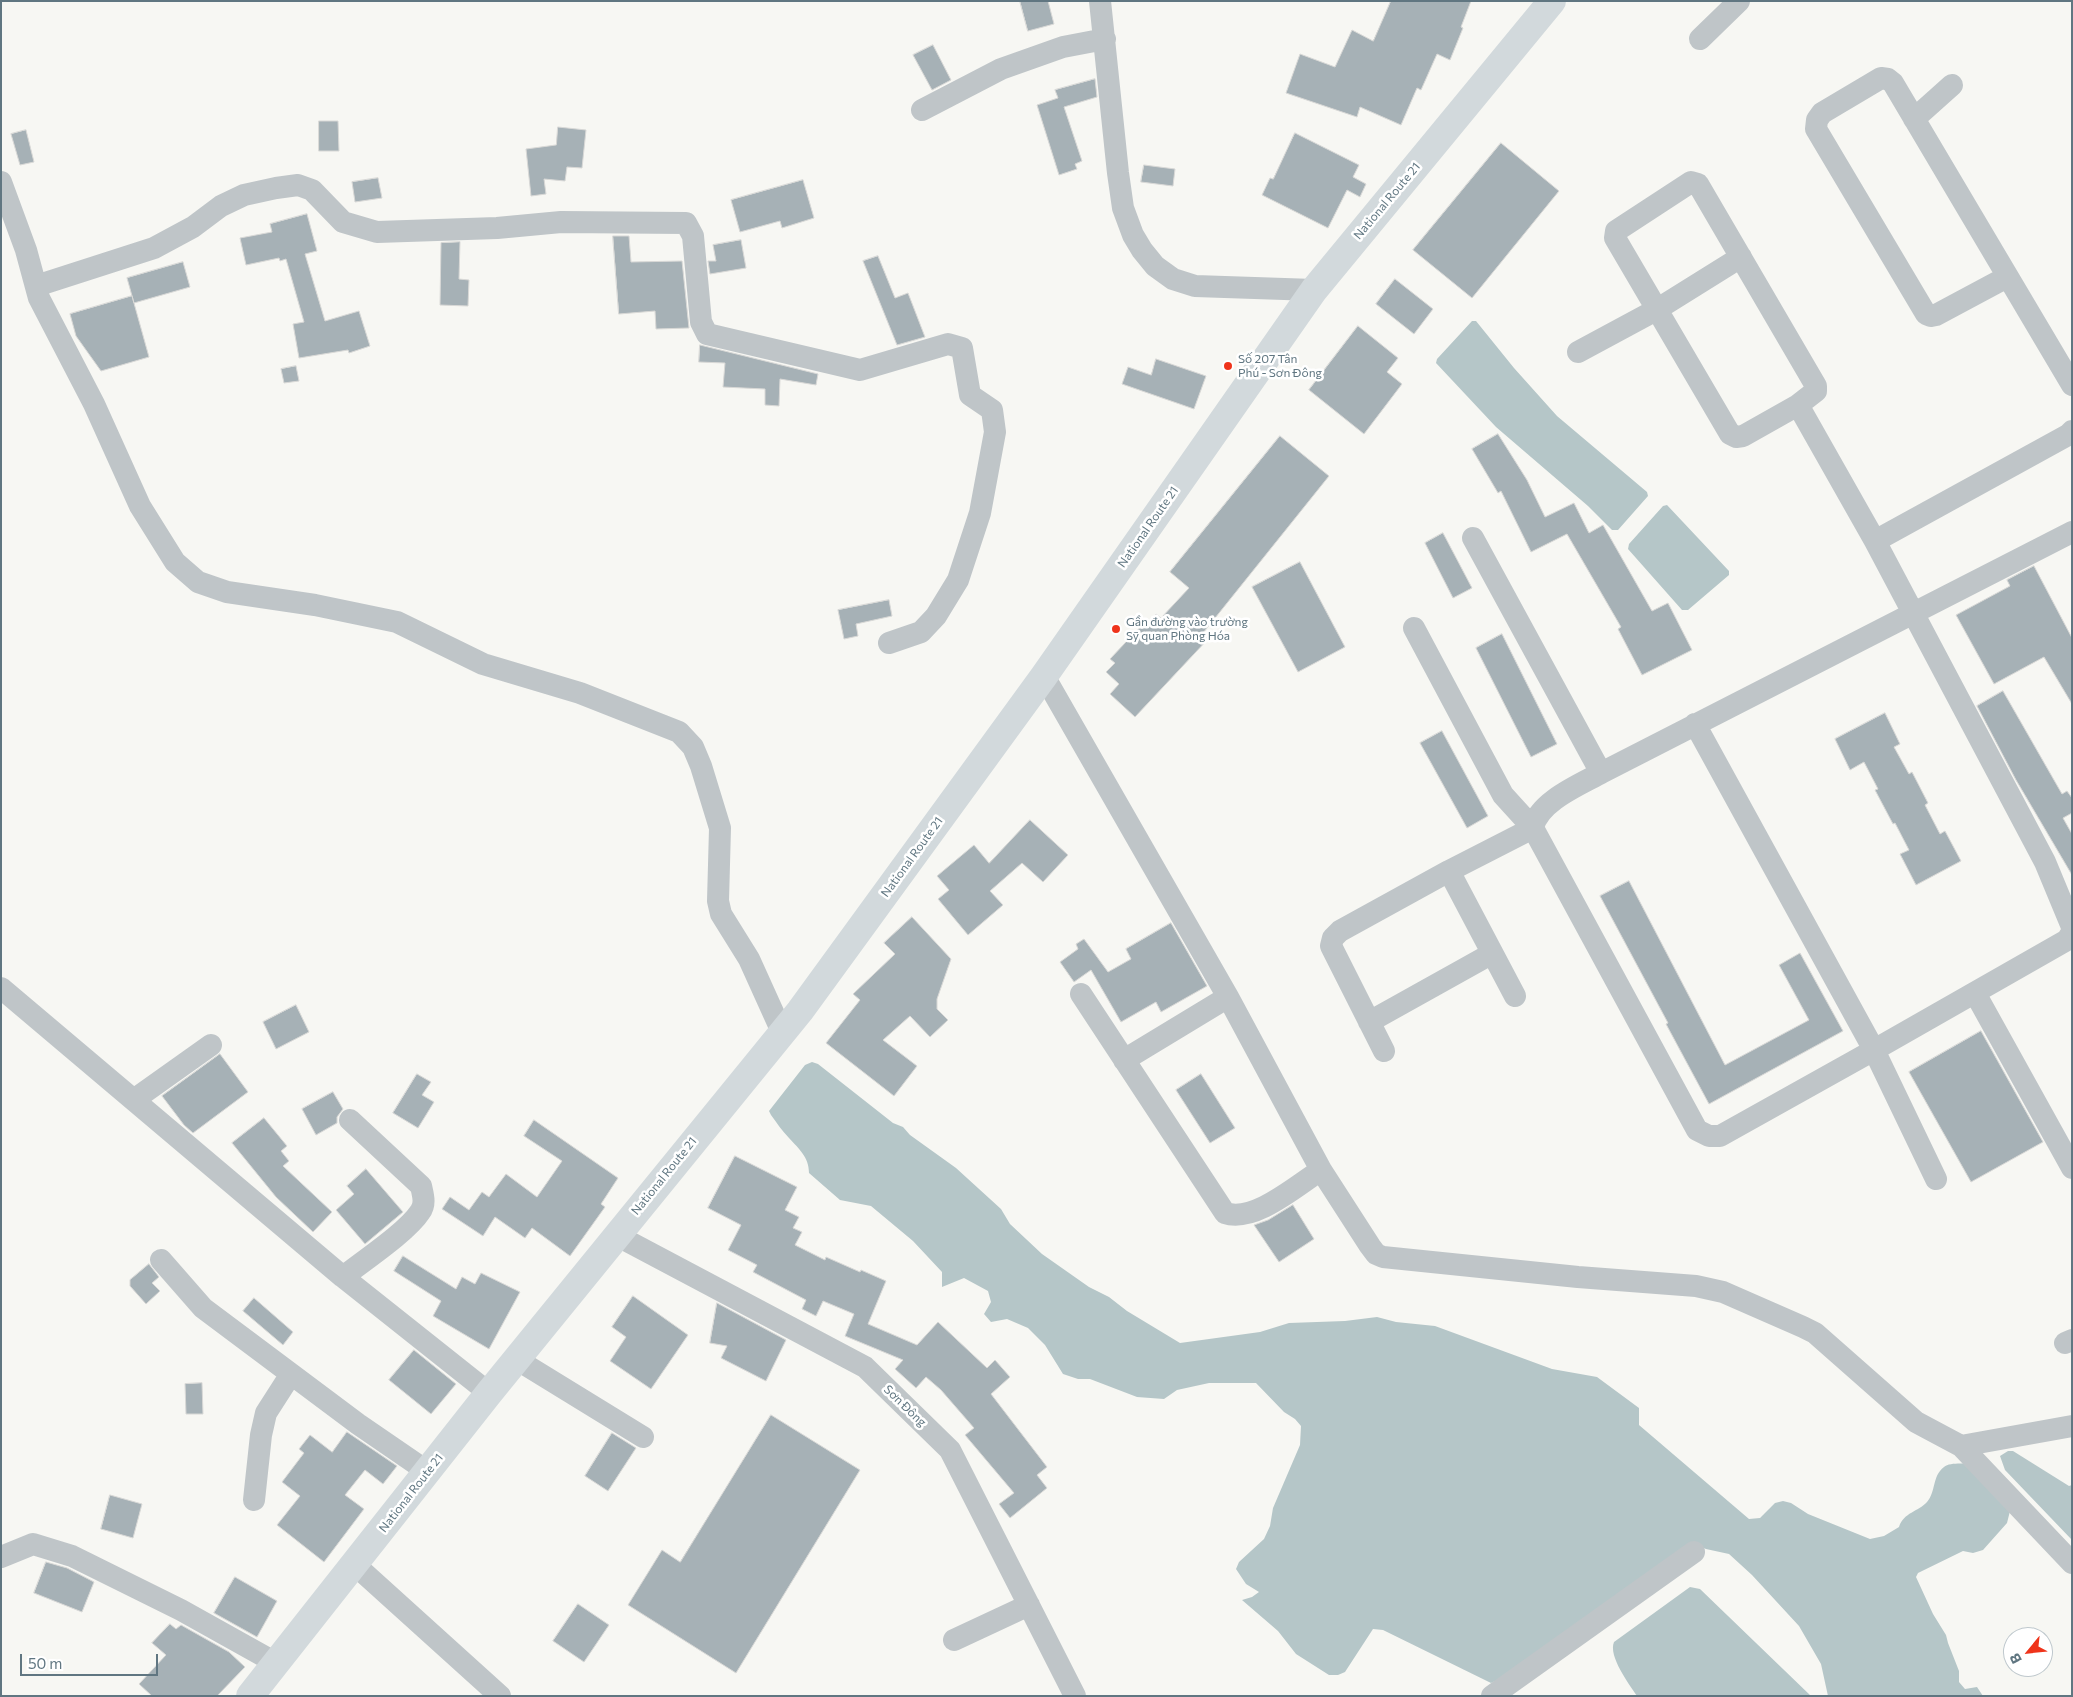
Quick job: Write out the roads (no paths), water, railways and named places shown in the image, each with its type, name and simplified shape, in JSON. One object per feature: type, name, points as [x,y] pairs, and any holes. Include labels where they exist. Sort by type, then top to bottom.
[{"type":"highway","name":"National Route 21","points":[[250,1696],[516,1359],[800,1011],[1044,676],[1314,290],[1551,2]]},
{"type":"street","points":[[1100,1],[1123,208],[1132,235],[1142,250],[1155,266],[1172,278],[1195,286],[1314,290]]},
{"type":"street","points":[[1700,39],[1739,1]]},
{"type":"street","points":[[922,110],[1001,69],[1063,47],[1105,39]]},
{"type":"street","points":[[2007,277],[1936,315],[1926,314],[1816,129],[1817,120],[1822,113],[1881,78],[1888,79],[1892,83],[2072,385]]},
{"type":"street","points":[[1914,119],[1952,85]]},
{"type":"street","points":[[1,182],[26,250],[39,298],[94,404],[140,506],[175,562],[198,582],[227,592],[315,605],[398,622],[483,664],[580,693],[679,732],[693,747],[720,828],[718,901],[721,914],[749,960],[782,1032]]},
{"type":"street","points":[[1691,182],[1698,184],[1741,257],[1816,386],[1816,391],[1798,405],[1743,436],[1736,437],[1730,434],[1656,310],[1615,238],[1616,231],[1691,182]]},
{"type":"street","points":[[36,286],[154,248],[192,227],[221,206],[244,195],[291,186],[312,190],[343,222],[376,232],[497,228],[562,222],[686,223],[693,236],[701,322],[707,334],[860,370],[948,344],[962,348],[970,395],[992,410],[995,432],[980,513],[958,580],[936,616],[921,632],[889,643]]},
{"type":"street","points":[[1578,352],[1656,310],[1741,257]]},
{"type":"street","points":[[1798,405],[1875,542],[2045,862],[2072,927]]},
{"type":"street","points":[[1875,542],[2068,435],[2072,431]]},
{"type":"street","points":[[1533,828],[1535,818],[1552,802],[1601,773],[2072,532]]},
{"type":"street","points":[[1472,538],[1601,773]]},
{"type":"street","points":[[1414,628],[1503,795],[1533,828],[1697,1130],[1709,1136],[1720,1136],[1874,1050],[2067,940],[2072,932]]},
{"type":"street","points":[[1044,676],[1228,997],[1321,1170],[1376,1254],[1383,1257],[1578,1277],[1696,1286],[1723,1292],[1814,1333],[1908,1416],[1960,1446],[2072,1563]]},
{"type":"street","points":[[1695,724],[1874,1050],[1936,1179]]},
{"type":"street","points":[[1384,1051],[1330,946],[1333,938],[1340,931],[1449,871],[1533,828]]},
{"type":"street","points":[[1449,871],[1515,996]]},
{"type":"street","points":[[1369,1022],[1492,954]]},
{"type":"street","points":[[1,988],[343,1276],[489,1393]]},
{"type":"street","points":[[1974,993],[2072,1168]]},
{"type":"street","points":[[1081,994],[1224,1213],[1234,1216],[1258,1210],[1321,1170]]},
{"type":"street","points":[[1124,1060],[1228,997]]},
{"type":"street","points":[[135,1100],[211,1045]]},
{"type":"street","points":[[343,1276],[406,1227],[421,1212],[424,1200],[421,1186],[350,1120]]},
{"type":"street","name":"Sơn Đông","points":[[616,1235],[865,1367],[950,1450],[1075,1696]]},
{"type":"street","points":[[160,1260],[203,1308],[358,1424],[428,1472]]},
{"type":"street","points":[[516,1359],[643,1437]]},
{"type":"street","points":[[254,1500],[260,1435],[266,1413],[291,1374]]},
{"type":"street","points":[[1960,1446],[2072,1426]]},
{"type":"street","points":[[1,1557],[33,1544],[72,1556],[181,1610],[276,1663]]},
{"type":"street","points":[[1492,1696],[1694,1552]]},
{"type":"street","points":[[354,1564],[500,1696]]},
{"type":"street","points":[[954,1640],[1029,1604]]},
{"type":"place","name":"Số 207 Tân Phú - Sơn Đông","points":[[1228,366]]},
{"type":"place","name":"Gần đường vào trường Sỹ quan Phòng Hóa","points":[[1116,629]]}]
